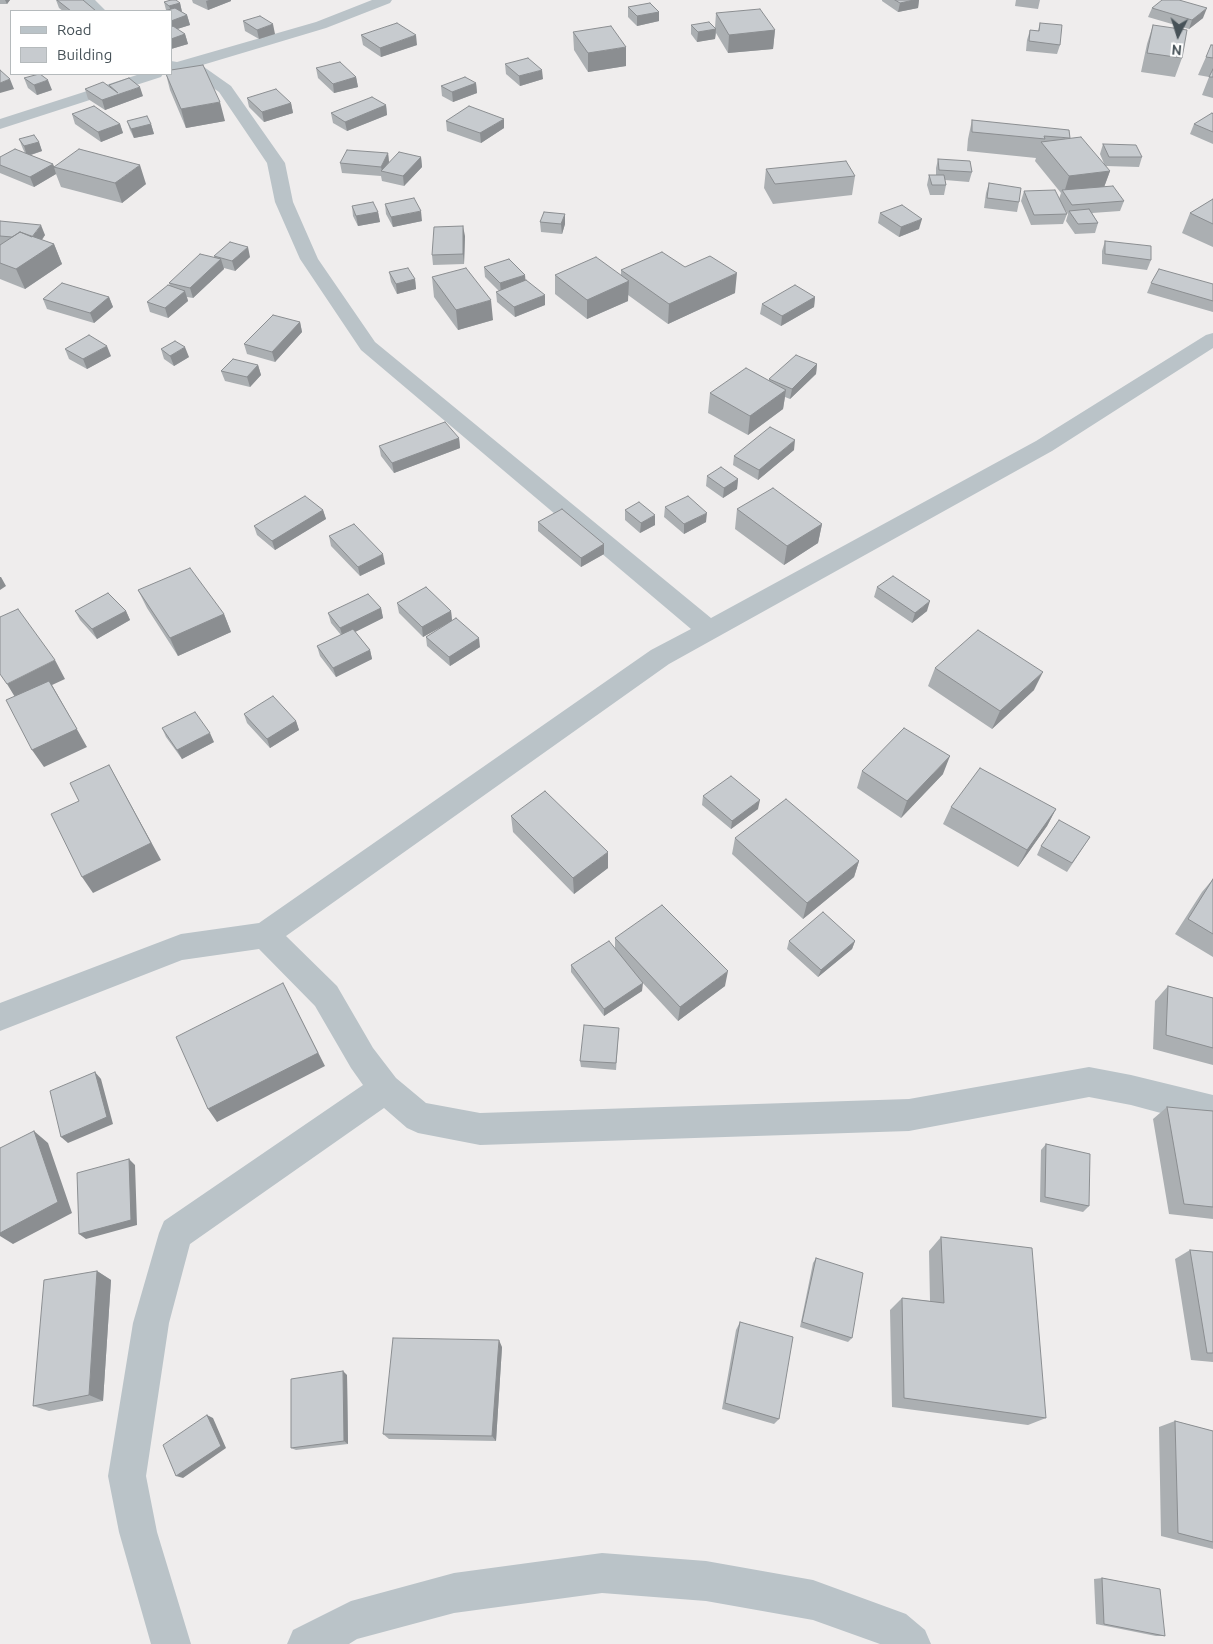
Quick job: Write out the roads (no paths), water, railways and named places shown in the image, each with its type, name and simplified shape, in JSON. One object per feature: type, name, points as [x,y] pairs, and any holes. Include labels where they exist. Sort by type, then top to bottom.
[{"type":"street","points":[[80,0],[90,3],[97,10]]},
{"type":"street","points":[[172,68],[321,25],[385,0]]},
{"type":"street","points":[[172,69],[198,70],[224,90],[259,138],[276,163],[284,202],[309,259],[368,346],[709,630]]},
{"type":"street","points":[[0,124],[150,75]]},
{"type":"street","points":[[0,1017],[181,948],[265,935],[660,657],[1044,446],[1213,339]]},
{"type":"street","points":[[265,935],[326,996],[362,1058],[385,1089],[418,1117],[480,1129],[757,1122],[909,1115],[1089,1082],[1131,1090],[1213,1111]]},
{"type":"street","points":[[171,1644],[138,1532],[127,1476],[151,1322],[176,1233],[385,1089]]},
{"type":"street","points":[[307,1644],[351,1621],[454,1593],[602,1573],[706,1581],[813,1600],[892,1628],[911,1644]]}]
